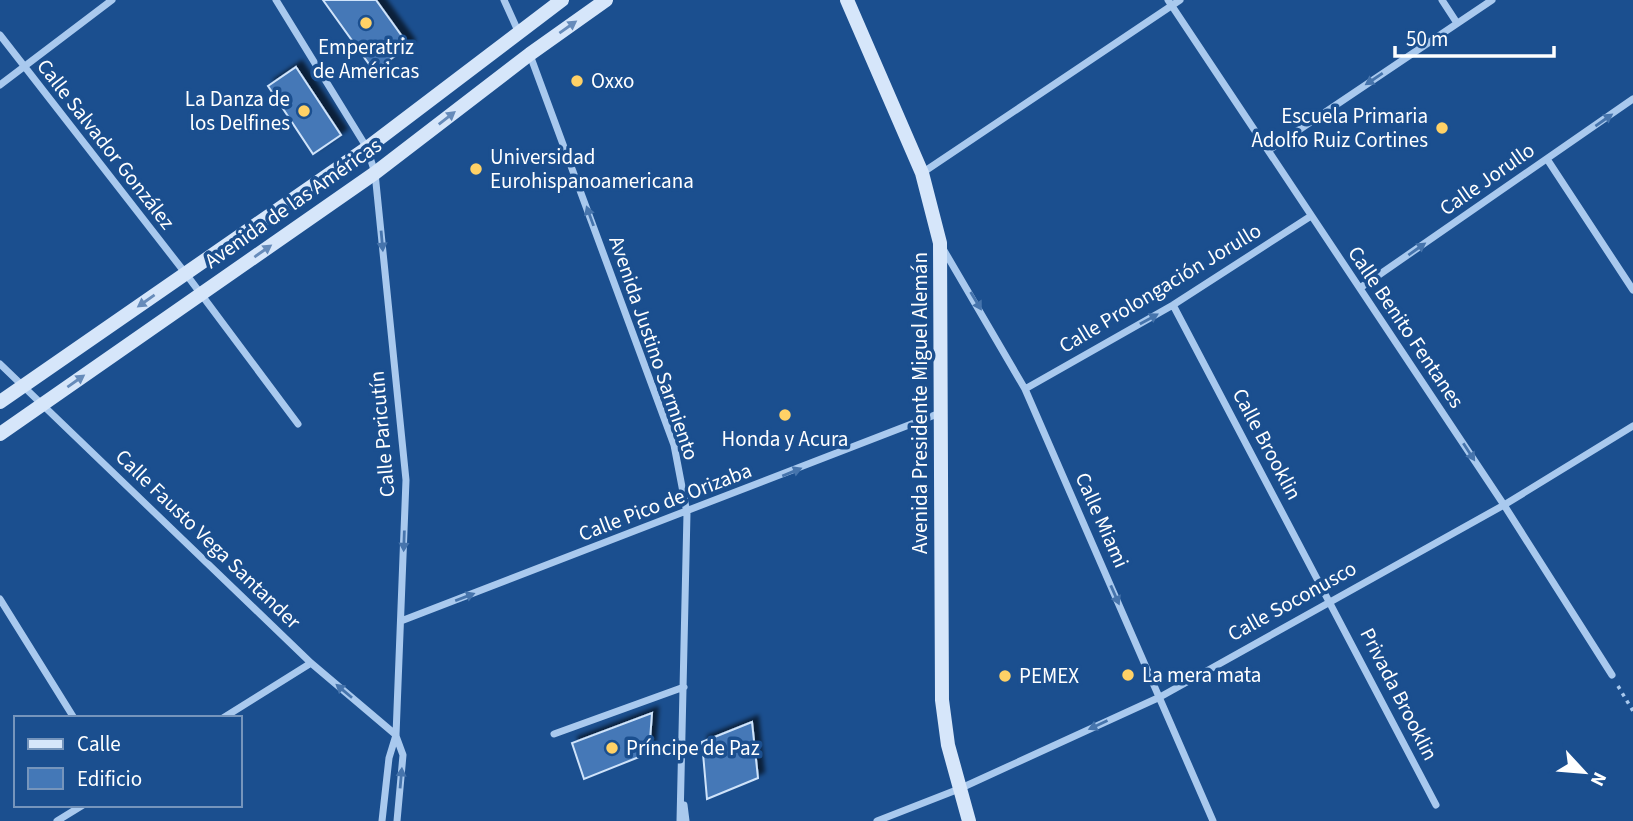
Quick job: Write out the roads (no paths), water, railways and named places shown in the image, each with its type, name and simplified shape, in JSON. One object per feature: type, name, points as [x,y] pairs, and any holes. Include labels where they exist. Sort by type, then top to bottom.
[{"type":"main road","name":"Avenida de las Américas","points":[[0,402],[367,148],[562,0]]},
{"type":"main road","name":"Avenida de las Américas","points":[[0,435],[375,173],[530,54],[606,0]]},
{"type":"main road","name":"Avenida Presidente Miguel Alemán","points":[[847,0],[922,173],[940,243],[942,700],[959,789],[969,821]]},
{"type":"street","points":[[0,85],[112,0]]},
{"type":"street","name":"Calle Paricutín","points":[[276,0],[367,148],[375,173],[406,480],[396,735],[389,758],[382,821]]},
{"type":"street","points":[[504,0],[519,31]]},
{"type":"street","points":[[922,173],[1169,3],[1180,0]]},
{"type":"street","points":[[1441,0],[1457,23]]},
{"type":"street","points":[[1269,150],[1492,0]]},
{"type":"street","name":"Calle Benito Fentanes","points":[[1169,3],[1504,505],[1612,675]]},
{"type":"street","name":"Calle Salvador González","points":[[0,35],[186,274],[298,424]]},
{"type":"street","name":"Avenida Justino Sarmiento","points":[[530,54],[674,445],[688,513],[680,821]]},
{"type":"street","name":"Calle Jorullo","points":[[1360,288],[1633,99]]},
{"type":"street","points":[[1547,159],[1633,290]]},
{"type":"street","name":"Calle Prolongación Jorullo","points":[[1025,389],[1173,305],[1311,216]]},
{"type":"street","name":"Calle Miami","points":[[940,243],[1025,389],[1213,821]]},
{"type":"street","name":"Calle Brooklin","points":[[1173,305],[1330,599]]},
{"type":"street","name":"Calle Fausto Vega Santander","points":[[0,364],[311,663],[396,735]]},
{"type":"street","name":"Calle Pico de Orizaba","points":[[401,621],[940,414]]},
{"type":"street","name":"Calle Soconusco","points":[[877,821],[959,789],[1160,696],[1330,599],[1504,505],[1633,426]]},
{"type":"street","points":[[0,599],[73,716]]},
{"type":"street","name":"Privada Brooklin","points":[[1330,599],[1436,805]]},
{"type":"street","points":[[226,716],[311,663]]},
{"type":"street","points":[[555,734],[684,687]]},
{"type":"street","name":"Calle Paricutín","points":[[396,735],[403,755],[397,821]]},
{"type":"street","name":"Avenida Justino Sarmiento","points":[[682,791],[686,821]]},
{"type":"street","points":[[57,821],[80,807]]},
{"type":"place","name":"Emperatriz de Américas","points":[[366,23]]},
{"type":"place","name":"Oxxo","points":[[577,81]]},
{"type":"place","name":"La Danza de los Delfines","points":[[304,111]]},
{"type":"place","name":"Escuela Primaria Adolfo Ruiz Cortines","points":[[1442,128]]},
{"type":"place","name":"Universidad Eurohispanoamericana","points":[[476,169]]},
{"type":"place","name":"Honda y Acura","points":[[785,415]]},
{"type":"place","name":"La mera mata","points":[[1128,675]]},
{"type":"place","name":"PEMEX","points":[[1005,676]]},
{"type":"place","name":"Príncipe de Paz","points":[[612,748]]}]
